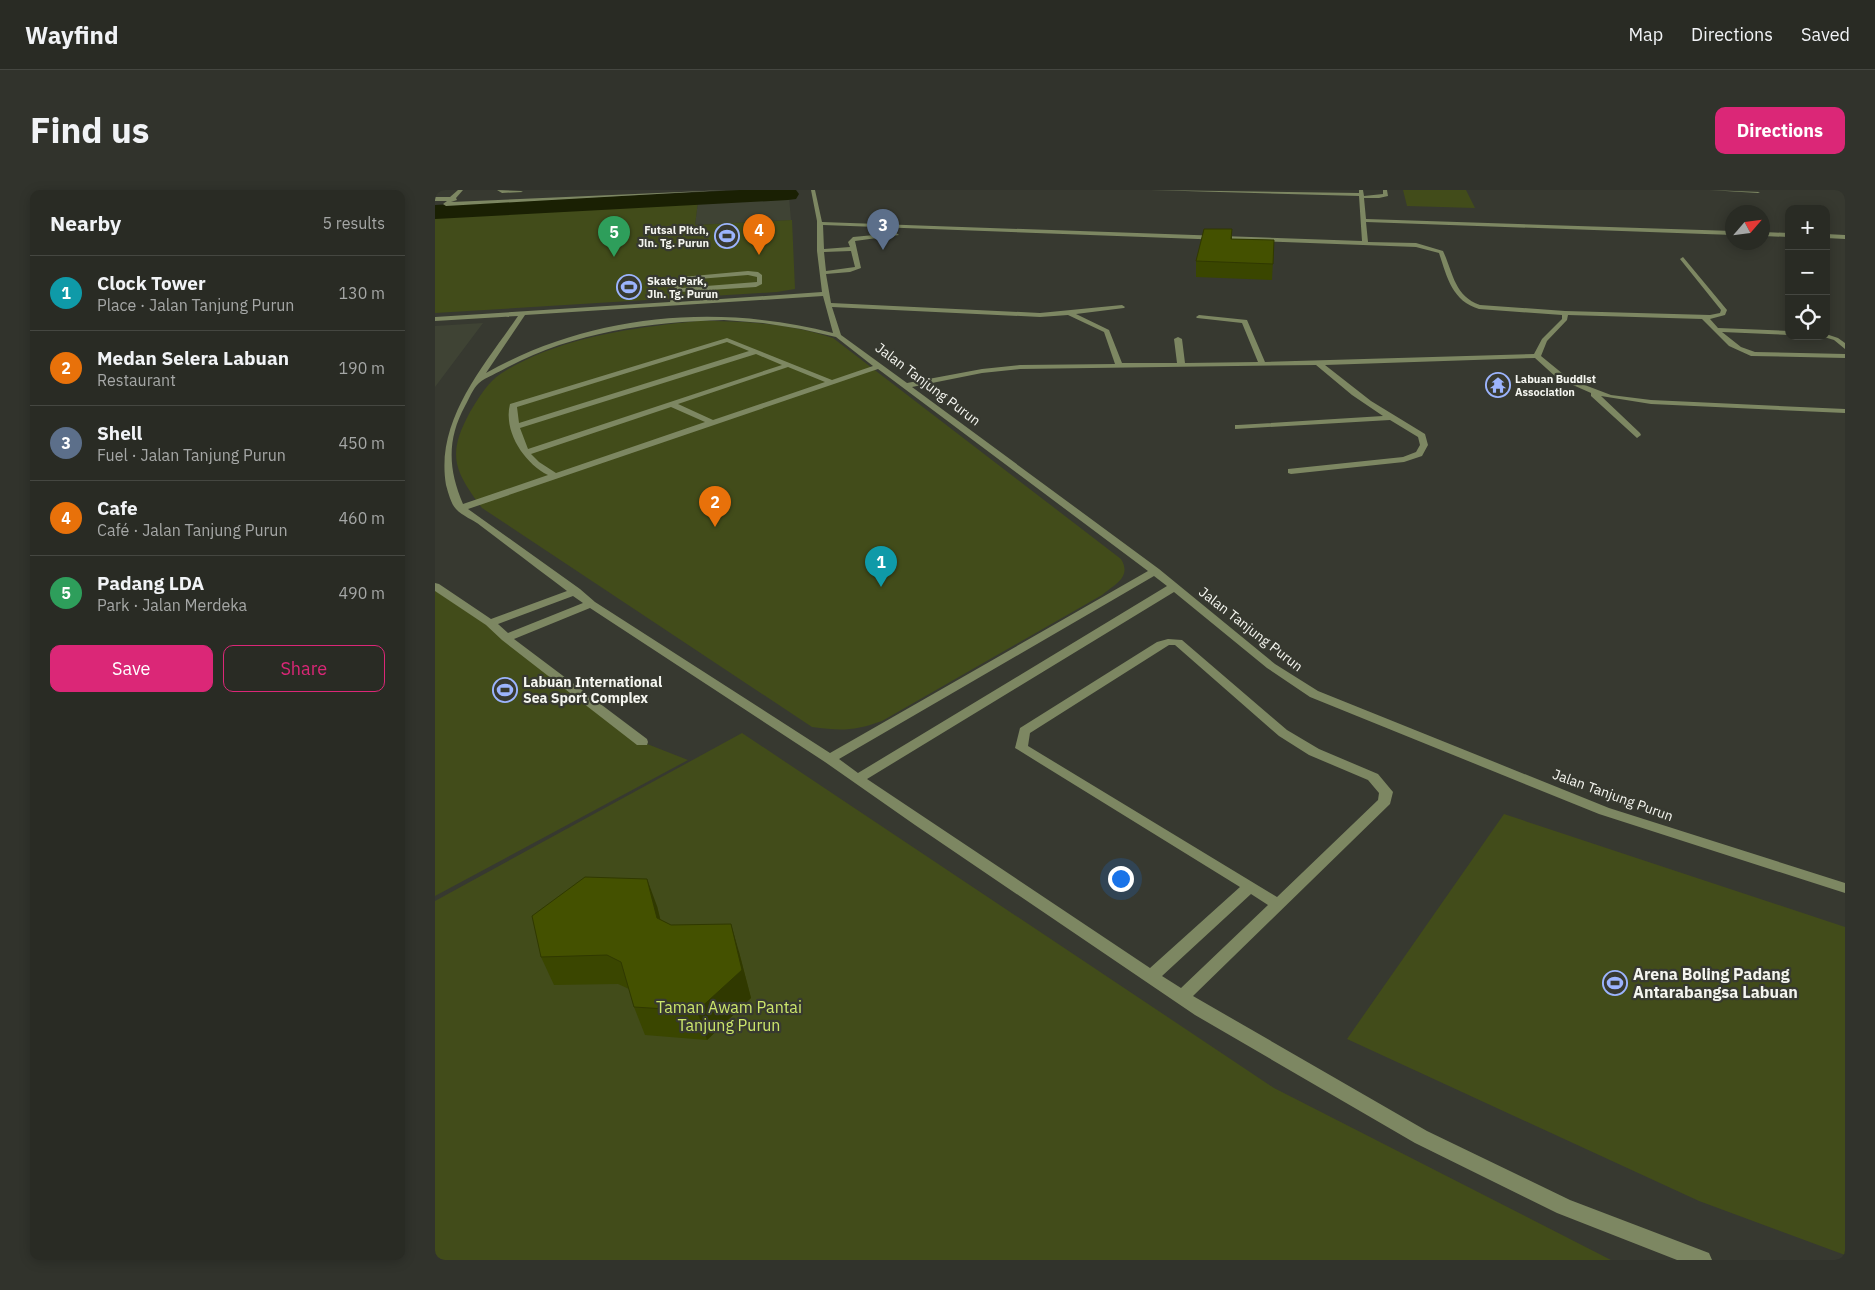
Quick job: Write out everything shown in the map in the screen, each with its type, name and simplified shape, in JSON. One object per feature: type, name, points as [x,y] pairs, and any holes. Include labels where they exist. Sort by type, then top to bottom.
[{"type":"street","points":[[446,204],[461,190]]},
{"type":"street","points":[[499,190],[502,192],[528,192]]},
{"type":"street","points":[[435,199],[552,192],[628,190]]},
{"type":"street","points":[[435,204],[725,190]]},
{"type":"street","points":[[813,190],[819,223],[824,294],[831,320],[839,336]]},
{"type":"street","points":[[1152,190],[1383,196],[1386,195],[1385,190]]},
{"type":"street","points":[[1711,190],[1759,192]]},
{"type":"street","points":[[1361,194],[1365,242]]},
{"type":"street","points":[[1362,220],[1725,233]]},
{"type":"street","points":[[819,223],[1416,245],[1441,252],[1461,300],[1471,305],[1565,313],[1704,317],[1723,314],[1724,310],[1683,260]]},
{"type":"street","points":[[1770,234],[1785,235]]},
{"type":"street","points":[[823,273],[856,270],[858,268],[851,242],[853,239],[896,235]]},
{"type":"street","points":[[1830,236],[1845,237]]},
{"type":"street","points":[[820,251],[853,249]]},
{"type":"street","points":[[673,304],[677,290],[680,281],[689,277],[749,273],[756,273],[760,276],[760,283],[756,285],[677,290]]},
{"type":"street","points":[[435,319],[824,294]]},
{"type":"street","points":[[828,305],[1040,315],[1071,314],[1089,308],[1122,307]]},
{"type":"street","points":[[523,313],[445,429],[439,448],[440,468],[443,481],[460,508],[576,591],[591,604],[859,778],[920,822],[1182,997],[1421,1137],[1564,1207],[1702,1260]]},
{"type":"street","points":[[1537,356],[1544,340],[1565,319],[1565,313]]},
{"type":"street","points":[[1071,314],[1107,331],[1119,364]]},
{"type":"street","points":[[1199,317],[1245,321],[1262,363]]},
{"type":"street","points":[[1704,317],[1733,347],[1754,354],[1845,356]]},
{"type":"street","points":[[477,381],[509,363],[558,343],[603,332],[658,323],[698,319],[745,319],[785,323],[839,336]]},
{"type":"street","points":[[1717,330],[1785,333]]},
{"type":"street","name":"Jalan Tanjung Purun","points":[[839,336],[1155,571],[1271,666],[1314,694],[1604,811],[1845,888]]},
{"type":"street","points":[[1830,337],[1836,339],[1845,347]]},
{"type":"street","points":[[556,476],[539,469],[525,453],[514,427],[513,406],[727,340],[831,382]]},
{"type":"street","points":[[1177,340],[1181,363]]},
{"type":"street","points":[[514,427],[755,352]]},
{"type":"street","points":[[905,386],[1001,368],[1181,363],[1318,363],[1537,356],[1560,376],[1593,392],[1624,399],[1651,402],[1845,411]]},
{"type":"street","points":[[1291,471],[1404,460],[1419,454],[1424,446],[1422,436],[1390,418],[1339,383],[1318,363]]},
{"type":"street","points":[[525,453],[788,365]]},
{"type":"street","points":[[460,508],[880,366]]},
{"type":"street","points":[[1593,392],[1637,435]]},
{"type":"street","points":[[671,404],[711,422]]},
{"type":"street","points":[[1239,427],[1390,418]]},
{"type":"street","points":[[830,759],[1155,571]]},
{"type":"street","points":[[435,586],[490,623],[506,638],[642,742]]},
{"type":"street","points":[[859,778],[1175,587]]},
{"type":"street","points":[[490,623],[576,591]]},
{"type":"street","points":[[506,638],[591,604]]},
{"type":"street","points":[[1182,997],[1385,801],[1386,792],[1373,777],[1314,752],[1283,733],[1178,642],[1161,644],[1024,730],[1021,748],[1277,904]]},
{"type":"street","points":[[1150,977],[1250,886]]},
{"type":"shaded area","points":[[789,197],[791,220],[695,225],[698,202]]},
{"type":"shaded area","points":[[483,323],[435,387],[435,326]]},
{"type":"green space","points":[[1403,190],[1466,190],[1475,208],[1407,206]]},
{"type":"green space","points":[[698,202],[695,225],[792,220],[795,289],[777,292],[435,313],[435,215]]},
{"type":"green space","points":[[697,321],[783,326],[833,338],[1121,559],[1125,571],[1121,580],[1102,595],[882,721],[863,727],[847,729],[812,727],[482,508],[465,484],[457,463],[458,440],[470,412],[489,385],[506,370],[534,356],[574,342],[614,332]]},
{"type":"green space","name":"Labuan International Sea Sport Complex","points":[[435,586],[642,742],[688,760],[435,896]]},
{"type":"green space","name":"Taman Awam Pantai Tanjung Purun","points":[[742,733],[1274,1088],[1611,1260],[435,1260],[435,901]]},
{"type":"green space","name":"Arena Boling Padang Antarabangsa Labuan","points":[[1504,814],[1845,927],[1845,1255],[1699,1201],[1347,1039]]},
{"type":"building","points":[[1204,229],[1232,229],[1231,239],[1274,240],[1273,264],[1196,261]]},
{"type":"building","points":[[585,877],[647,879],[657,918],[671,925],[731,924],[742,970],[697,1011],[634,1007],[621,962],[607,955],[541,957],[532,916]]},
{"type":"waterway","points":[[435,212],[788,194]]},
{"type":"place","name":"Futsal Pitch, Jln. Tg. Purun","points":[[727,236]]},
{"type":"place","name":"Shell","points":[[883,250]]},
{"type":"place","name":"Cafe","points":[[759,255]]},
{"type":"place","name":"Padang LDA","points":[[614,257]]},
{"type":"place","name":"Skate Park, Jln. Tg. Purun","points":[[629,287]]},
{"type":"place","name":"Labuan Buddist Association","points":[[1498,385]]},
{"type":"place","name":"Medan Selera Labuan","points":[[715,527]]},
{"type":"place","name":"Clock Tower","points":[[881,587]]},
{"type":"place","name":"Labuan International Sea Sport Complex","points":[[505,690]]},
{"type":"place","name":"Arena Boling Padang Antarabangsa Labuan","points":[[1615,983]]}]
